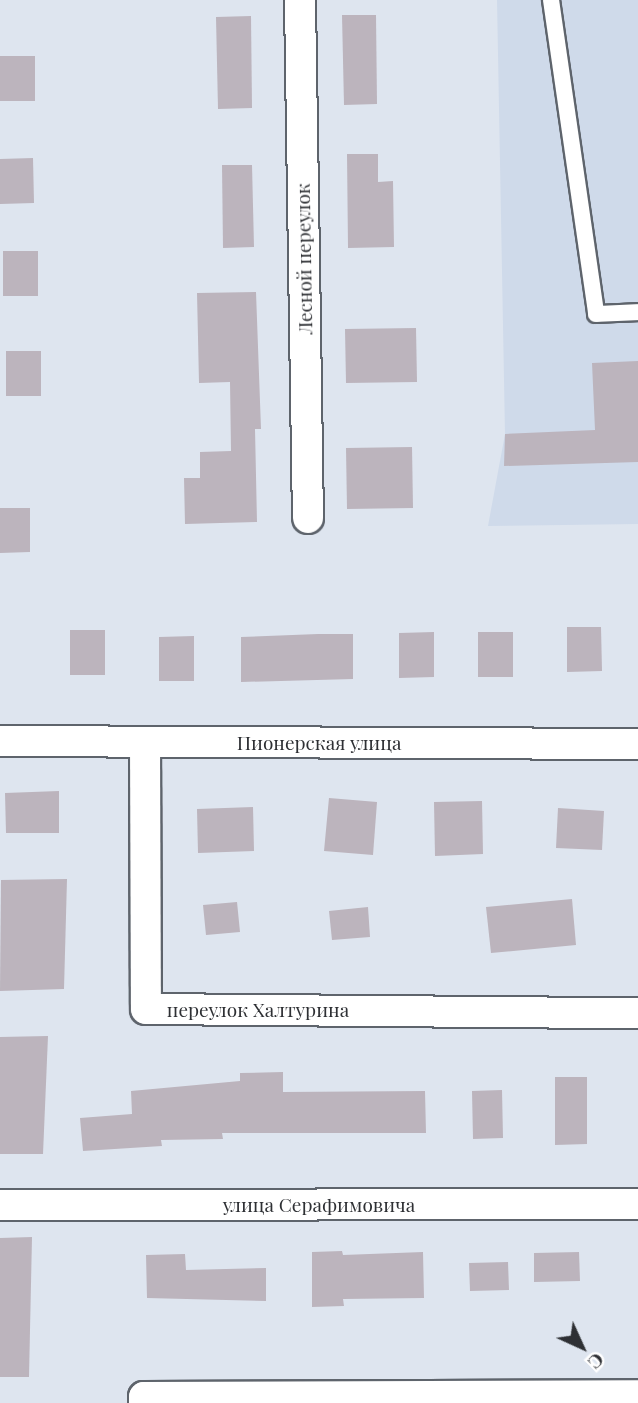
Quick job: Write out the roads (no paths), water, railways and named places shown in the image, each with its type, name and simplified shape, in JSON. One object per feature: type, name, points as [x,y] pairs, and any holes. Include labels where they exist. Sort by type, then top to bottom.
[{"type":"street","name":"Лесной переулок","points":[[300,0],[307,518]]},
{"type":"street","name":"Пионерская улица","points":[[0,741],[638,744]]},
{"type":"street","name":"переулок Халтурина","points":[[145,742],[146,1009],[638,1013]]},
{"type":"street","name":"улица Серафимовича","points":[[0,1205],[638,1204]]},
{"type":"street","points":[[145,1403],[144,1397],[638,1395]]},
{"type":"lane","points":[[551,0],[596,314],[638,312]]}]
